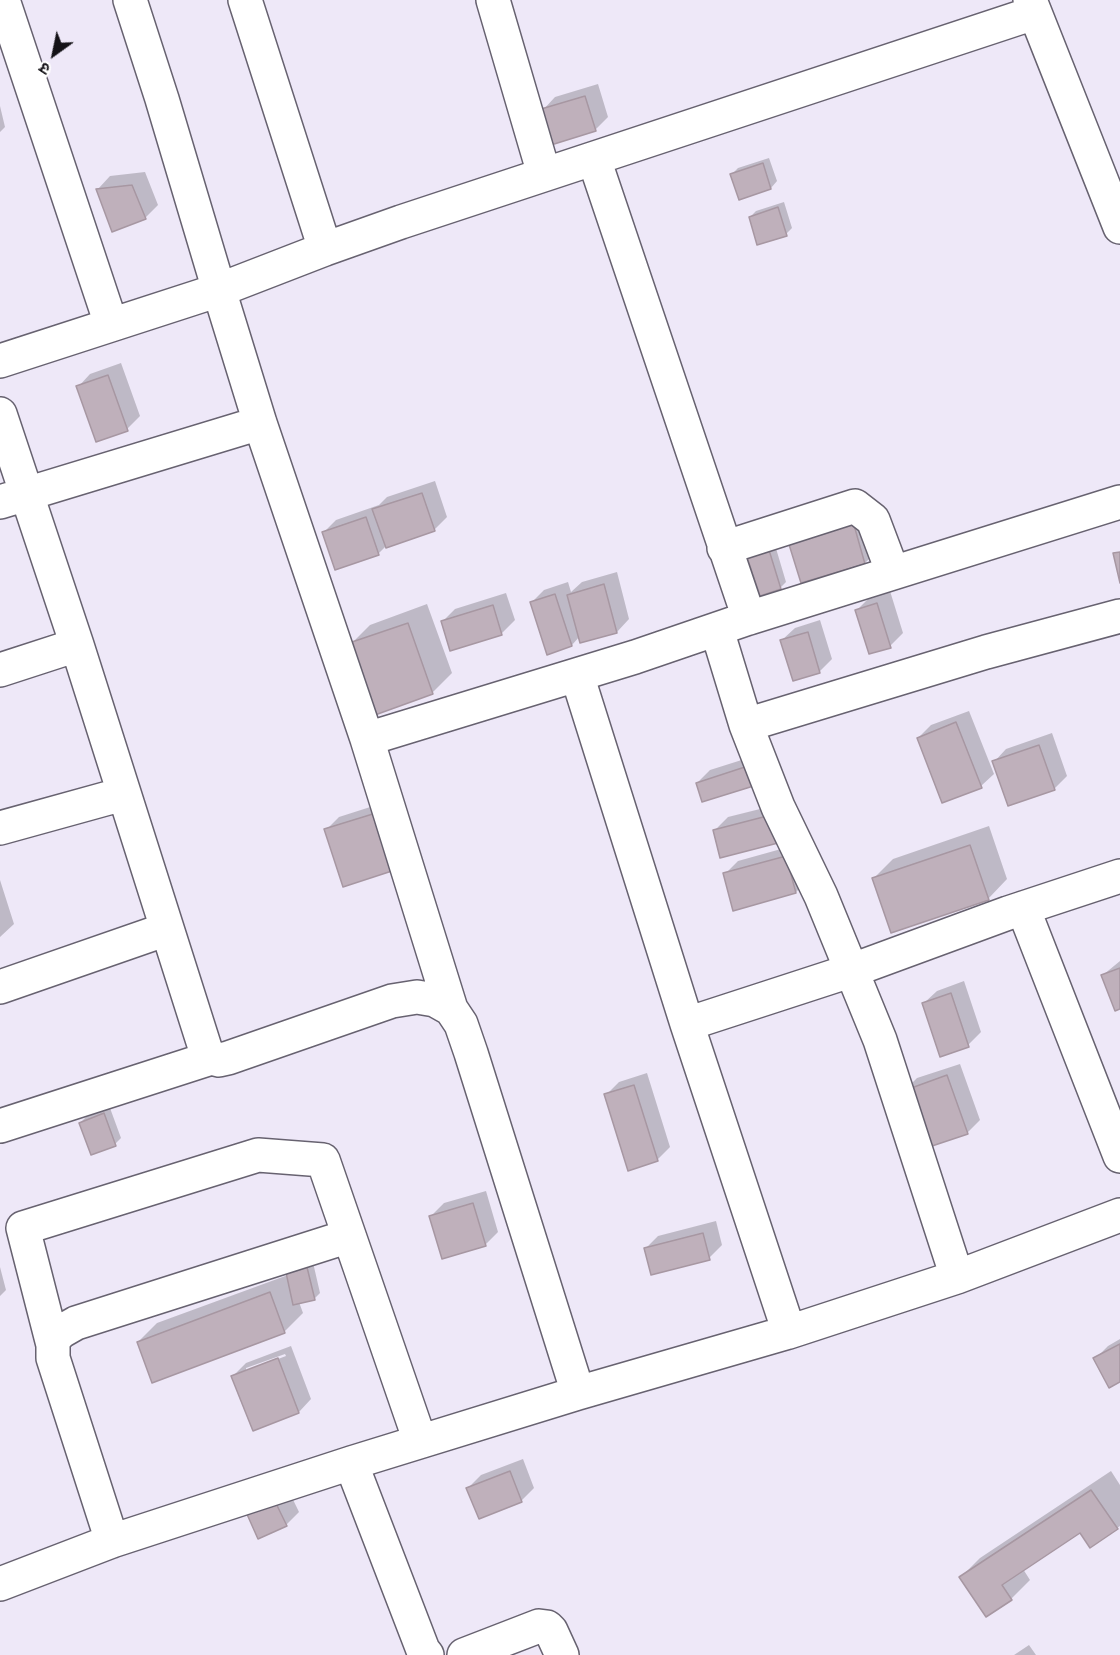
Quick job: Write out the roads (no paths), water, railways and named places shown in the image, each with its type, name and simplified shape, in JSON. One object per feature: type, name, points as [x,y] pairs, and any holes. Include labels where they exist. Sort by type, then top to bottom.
[{"type":"street","points":[[3,0],[111,324]]},
{"type":"street","points":[[130,0],[260,423],[367,739],[451,1009],[461,1024],[471,1053],[578,1393]]},
{"type":"street","points":[[245,0],[325,249]]},
{"type":"street","points":[[493,0],[544,174]]},
{"type":"street","points":[[0,361],[219,290],[325,249],[795,91],[1032,6],[1119,224]]},
{"type":"street","points":[[594,159],[749,618]]},
{"type":"street","points":[[0,414],[13,498],[77,645],[202,1045],[211,1058]]},
{"type":"street","points":[[13,498],[260,423]]},
{"type":"street","points":[[367,739],[577,675],[749,618],[1120,502]]},
{"type":"street","points":[[724,548],[855,506],[873,520],[893,573]]},
{"type":"street","points":[[746,725],[986,652],[1120,616]]},
{"type":"street","points":[[717,630],[746,725],[778,807],[821,896],[880,1040],[957,1277]]},
{"type":"street","points":[[0,670],[77,645]]},
{"type":"street","points":[[577,675],[687,1024],[789,1332]]},
{"type":"street","points":[[0,828],[123,794]]},
{"type":"street","points":[[687,1024],[853,970],[1023,908],[1120,876]]},
{"type":"street","points":[[1023,908],[1120,1156]]},
{"type":"street","points":[[0,987],[167,929]]},
{"type":"street","points":[[0,1126],[211,1058],[219,1060],[228,1058],[392,1001],[417,997],[435,1000],[451,1009]]},
{"type":"street","points":[[112,1541],[54,1358],[53,1345],[23,1228],[258,1155],[323,1160],[420,1441]]},
{"type":"street","points":[[0,1584],[112,1541],[351,1463],[578,1393],[789,1332],[957,1277],[1120,1215]]},
{"type":"street","points":[[53,1345],[55,1338],[62,1331],[76,1323],[349,1236]]},
{"type":"street","points":[[351,1463],[423,1650],[427,1655]]},
{"type":"street","points":[[464,1655],[539,1626],[547,1627],[551,1631],[562,1655]]}]
